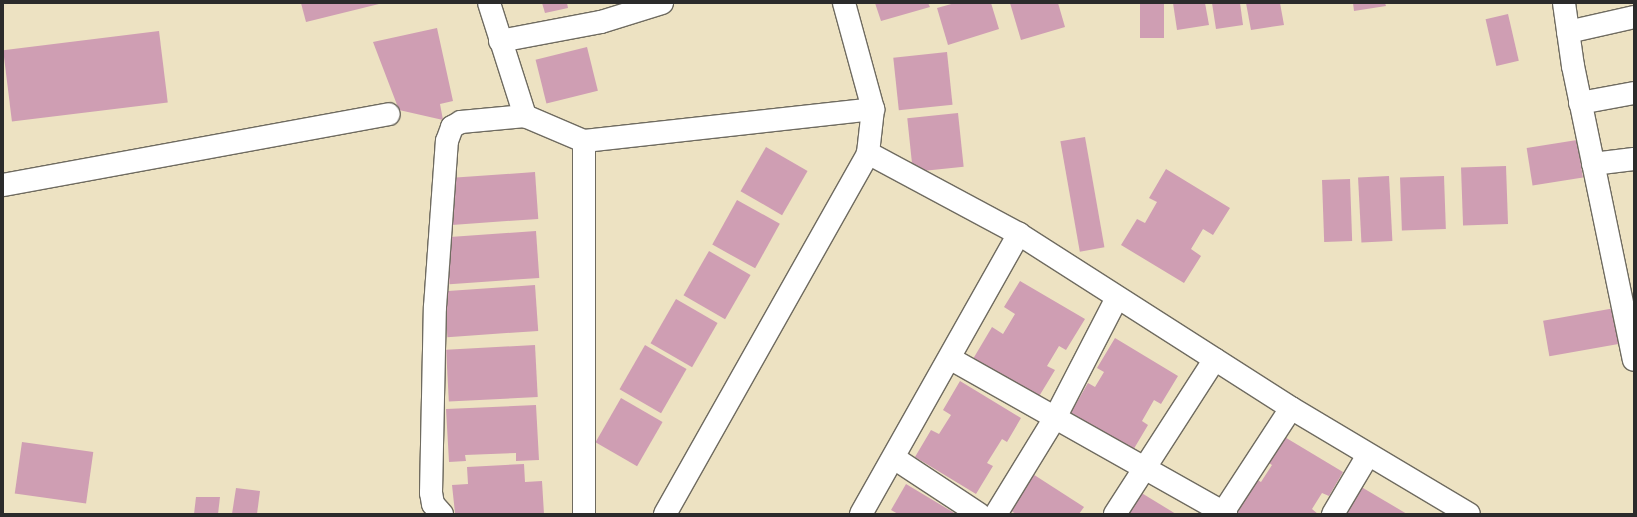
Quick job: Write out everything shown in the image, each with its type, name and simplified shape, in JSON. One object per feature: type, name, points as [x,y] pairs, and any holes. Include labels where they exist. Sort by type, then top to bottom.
[{"type":"street","points":[[489,3],[525,116]]},
{"type":"street","points":[[500,41],[599,12],[662,3]]},
{"type":"street","points":[[665,514],[868,153],[873,108],[844,3]]},
{"type":"street","points":[[1564,3],[1580,103],[1634,360]]},
{"type":"street","points":[[1568,32],[1634,18]]},
{"type":"street","points":[[1580,103],[1634,93]]},
{"type":"street","points":[[442,514],[433,504],[431,493],[435,307],[446,141],[452,127],[461,122],[525,116],[584,141],[873,108]]},
{"type":"street","points":[[3,185],[389,114]]},
{"type":"street","points":[[584,141],[584,514]]},
{"type":"street","points":[[868,153],[1019,234],[1117,298],[1456,511]]},
{"type":"street","points":[[1593,164],[1634,159]]},
{"type":"street","points":[[861,514],[951,359],[1019,234]]},
{"type":"street","points":[[996,514],[1056,416],[1117,298]]},
{"type":"street","points":[[951,359],[1056,416],[1224,513],[1291,408]]},
{"type":"street","points":[[1115,514],[1214,359]]},
{"type":"street","points":[[1333,514],[1368,455]]},
{"type":"street","points":[[894,458],[979,514]]},
{"type":"building","points":[[301,3],[379,3],[379,4],[306,22]]},
{"type":"building","points":[[542,3],[567,3],[568,8],[545,13]]},
{"type":"building","points":[[875,3],[928,3],[930,7],[881,21]]},
{"type":"building","points":[[955,3],[991,3],[999,29],[948,45],[937,8]]},
{"type":"building","points":[[1010,3],[1058,3],[1065,27],[1021,40]]},
{"type":"building","points":[[1140,3],[1164,3],[1164,38],[1140,38]]},
{"type":"building","points":[[1173,3],[1205,3],[1209,25],[1177,30]]},
{"type":"building","points":[[1212,3],[1240,3],[1243,25],[1216,29]]},
{"type":"building","points":[[1246,3],[1280,3],[1284,25],[1251,30]]},
{"type":"building","points":[[1353,3],[1385,3],[1386,6],[1354,11]]},
{"type":"building","points":[[1508,14],[1519,61],[1496,66],[1486,19]]},
{"type":"building","points":[[437,28],[453,101],[440,104],[443,120],[399,110],[373,42]]},
{"type":"building","points":[[159,31],[168,102],[12,122],[3,50]]},
{"type":"building","points":[[587,47],[598,91],[546,103],[536,60]]},
{"type":"building","points":[[947,52],[953,105],[899,110],[893,58]]},
{"type":"building","points":[[958,113],[964,167],[913,172],[907,118]]},
{"type":"building","points":[[1085,137],[1104,247],[1080,252],[1060,141]]},
{"type":"building","points":[[1577,140],[1583,178],[1533,186],[1527,148]]},
{"type":"building","points":[[766,147],[808,171],[782,215],[740,191]]},
{"type":"building","points":[[1506,166],[1508,224],[1463,226],[1461,168]]},
{"type":"building","points":[[1166,169],[1230,208],[1213,235],[1203,229],[1191,249],[1201,256],[1184,283],[1121,245],[1137,219],[1145,223],[1157,202],[1149,198]]},
{"type":"building","points":[[535,172],[538,219],[448,225],[445,178]]},
{"type":"building","points":[[1389,176],[1392,241],[1361,243],[1358,178]]},
{"type":"building","points":[[1444,176],[1446,229],[1402,231],[1400,178]]},
{"type":"building","points":[[1350,179],[1352,241],[1324,242],[1322,180]]},
{"type":"building","points":[[737,200],[780,224],[755,268],[712,245]]},
{"type":"building","points":[[536,231],[539,278],[449,284],[446,237]]},
{"type":"building","points":[[709,251],[751,275],[725,319],[684,295]]},
{"type":"building","points":[[1020,281],[1085,319],[1066,350],[1059,346],[1047,366],[1055,370],[1038,398],[973,359],[992,327],[1003,334],[1015,314],[1004,307]]},
{"type":"building","points":[[535,285],[538,331],[447,337],[444,291]]},
{"type":"building","points":[[676,299],[718,323],[692,367],[650,343]]},
{"type":"building","points":[[1615,308],[1621,343],[1549,356],[1543,321]]},
{"type":"building","points":[[1115,338],[1178,376],[1161,404],[1154,400],[1142,421],[1148,425],[1132,452],[1070,414],[1088,383],[1095,387],[1104,372],[1097,368]]},
{"type":"building","points":[[535,345],[538,397],[449,402],[446,350]]},
{"type":"building","points":[[645,345],[687,369],[661,413],[620,389]]},
{"type":"building","points":[[960,381],[1021,418],[1007,442],[1002,439],[987,463],[993,466],[976,494],[915,457],[931,430],[939,434],[951,415],[943,410]]},
{"type":"building","points":[[621,398],[663,422],[637,466],[596,442]]},
{"type":"building","points":[[536,405],[539,460],[516,461],[516,453],[465,455],[466,461],[449,462],[446,409]]},
{"type":"building","points":[[1278,433],[1343,472],[1329,496],[1322,493],[1312,509],[1318,514],[1234,514],[1252,477],[1261,482],[1272,465],[1263,459]]},
{"type":"building","points":[[22,442],[93,452],[86,504],[15,493]]},
{"type":"building","points":[[524,464],[525,482],[542,481],[544,514],[455,513],[452,485],[468,484],[467,467]]},
{"type":"building","points":[[1025,469],[1084,507],[1079,514],[1016,514],[1002,505]]},
{"type":"building","points":[[906,484],[956,514],[898,514],[891,510]]},
{"type":"building","points":[[1358,485],[1407,514],[1348,514],[1343,511]]},
{"type":"building","points":[[236,488],[260,491],[257,514],[232,514]]},
{"type":"building","points":[[1135,489],[1176,514],[1120,514]]},
{"type":"building","points":[[196,497],[220,497],[218,514],[194,514]]}]
